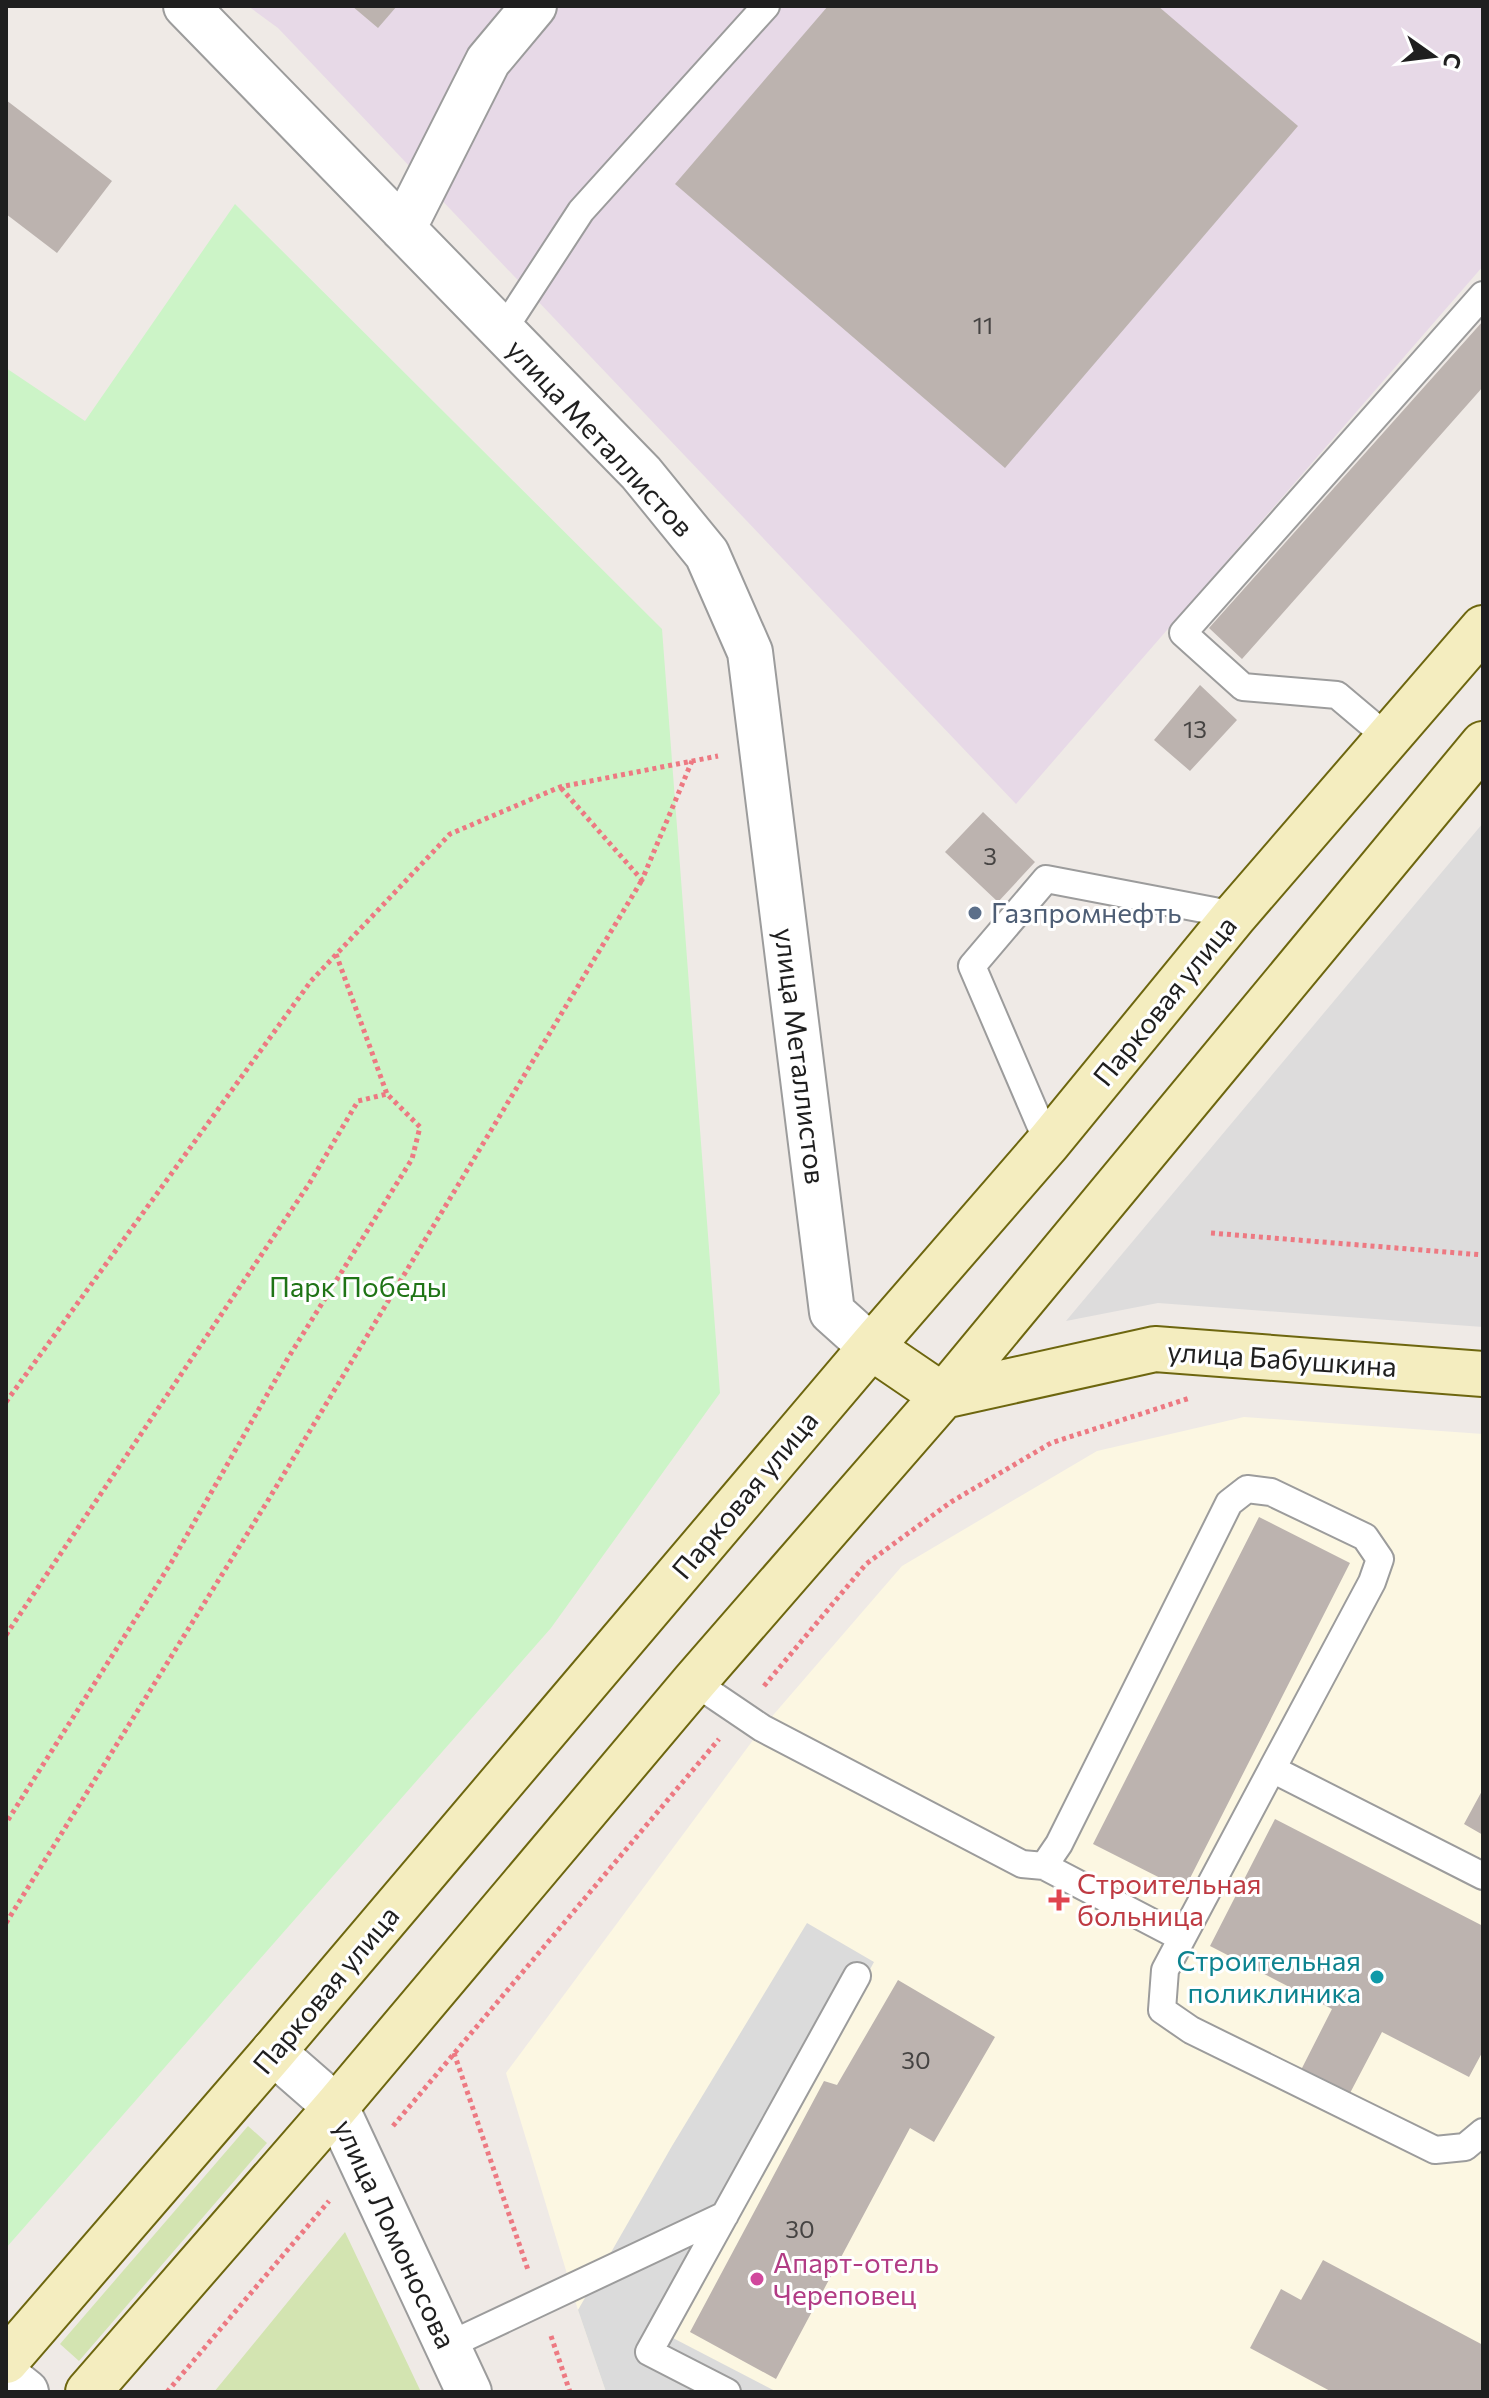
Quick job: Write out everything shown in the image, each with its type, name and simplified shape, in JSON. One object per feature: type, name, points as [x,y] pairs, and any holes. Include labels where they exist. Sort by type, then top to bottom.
[{"type":"main road","name":"Парковая улица","points":[[6,2361],[1048,1143],[1235,915],[1483,628]]},
{"type":"main road","points":[[88,2392],[336,2107],[694,1682],[943,1396],[1483,744]]},
{"type":"main road","points":[[871,1347],[943,1396]]},
{"type":"main road","name":"улица Бабушкина","points":[[943,1396],[1155,1349],[1483,1374]]},
{"type":"street","name":"улица Металлистов","points":[[186,6],[641,473],[707,554],[750,652],[832,1312],[871,1347]]},
{"type":"street","points":[[403,229],[488,61],[534,6]]},
{"type":"street","name":"улица Ломоносова","points":[[273,2052],[336,2107],[469,2392]]},
{"type":"street","points":[[6,2376],[26,2392]]},
{"type":"lane","points":[[502,332],[581,211],[766,6]]},
{"type":"lane","points":[[1388,738],[1337,695],[1243,687],[1183,633],[1483,295]]},
{"type":"lane","points":[[1048,1143],[972,966],[1046,879],[1235,915]]},
{"type":"lane","points":[[1044,1866],[1059,1844],[1229,1503],[1247,1489],[1271,1492],[1365,1537],[1380,1559],[1372,1582],[1165,1970],[1162,2010],[1191,2030],[1435,2150],[1465,2147],[1483,2132]]},
{"type":"lane","points":[[694,1682],[762,1728],[1022,1864],[1044,1866],[1182,1938]]},
{"type":"lane","points":[[1272,1769],[1483,1876]]},
{"type":"lane","points":[[727,2392],[649,2352],[857,1976]]},
{"type":"lane","points":[[447,2346],[725,2215]]},
{"type":"path","points":[[6,1402],[311,981],[450,834],[560,787],[762,747]]},
{"type":"path","points":[[6,1923],[276,1488],[642,880],[692,761]]},
{"type":"path","points":[[560,787],[642,880]]},
{"type":"path","points":[[6,1823],[171,1563],[288,1358],[412,1159],[420,1127],[387,1094],[336,954]]},
{"type":"path","points":[[6,1635],[309,1184],[358,1101],[387,1094]]},
{"type":"path","points":[[1211,1233],[1483,1255]]},
{"type":"path","points":[[167,2392],[866,1564],[951,1502],[1051,1443],[1193,1397]]},
{"type":"path","points":[[454,2053],[570,2392]]},
{"type":"shaded area","points":[[248,6],[1483,6],[1483,266],[1016,804],[278,28]]},
{"type":"shaded area","points":[[1483,823],[1483,1327],[1158,1303],[1066,1321]]},
{"type":"shaded area","name":"Строительная больница","points":[[1244,1417],[1483,1434],[1483,2392],[606,2392],[506,2073],[762,1728],[902,1566],[1097,1451]]},
{"type":"shaded area","points":[[807,1923],[874,1962],[671,2337],[777,2392],[606,2392],[578,2310],[672,2146]]},
{"type":"green space","name":"Парк Победы","points":[[235,204],[662,629],[720,1393],[551,1628],[6,2248],[6,368],[85,421]]},
{"type":"green space","points":[[248,2126],[267,2143],[79,2361],[60,2344]]},
{"type":"green space","points":[[345,2232],[421,2392],[214,2392]]},
{"type":"building","points":[[352,6],[397,6],[378,28]]},
{"type":"building","points":[[828,6],[1158,6],[1298,126],[1005,468],[675,184]]},
{"type":"building","points":[[6,100],[112,181],[57,253],[6,214]]},
{"type":"building","points":[[1483,321],[1483,387],[1242,659],[1209,628]]},
{"type":"building","points":[[1200,685],[1237,720],[1190,771],[1154,740]]},
{"type":"building","points":[[983,812],[1035,862],[998,902],[945,852]]},
{"type":"building","points":[[1259,1517],[1350,1563],[1184,1890],[1093,1844]]},
{"type":"building","points":[[1483,1789],[1483,1835],[1464,1824]]},
{"type":"building","name":"Строительная поликлиника","points":[[1275,1819],[1483,1926],[1483,2051],[1469,2077],[1382,2032],[1349,2095],[1301,2070],[1332,2009],[1210,1946]]},
{"type":"building","points":[[898,1980],[995,2037],[934,2142],[910,2128],[776,2379],[690,2332],[824,2081],[837,2085]]},
{"type":"building","points":[[1323,2260],[1483,2345],[1483,2392],[1332,2392],[1250,2348],[1281,2289],[1301,2300]]},
{"type":"place","name":"Газпромнефть","points":[[975,913]]},
{"type":"place","name":"Строительная больница","points":[[1059,1900]]},
{"type":"place","name":"Строительная поликлиника","points":[[1377,1977]]},
{"type":"place","name":"Апарт-отель Череповец","points":[[757,2279]]}]
